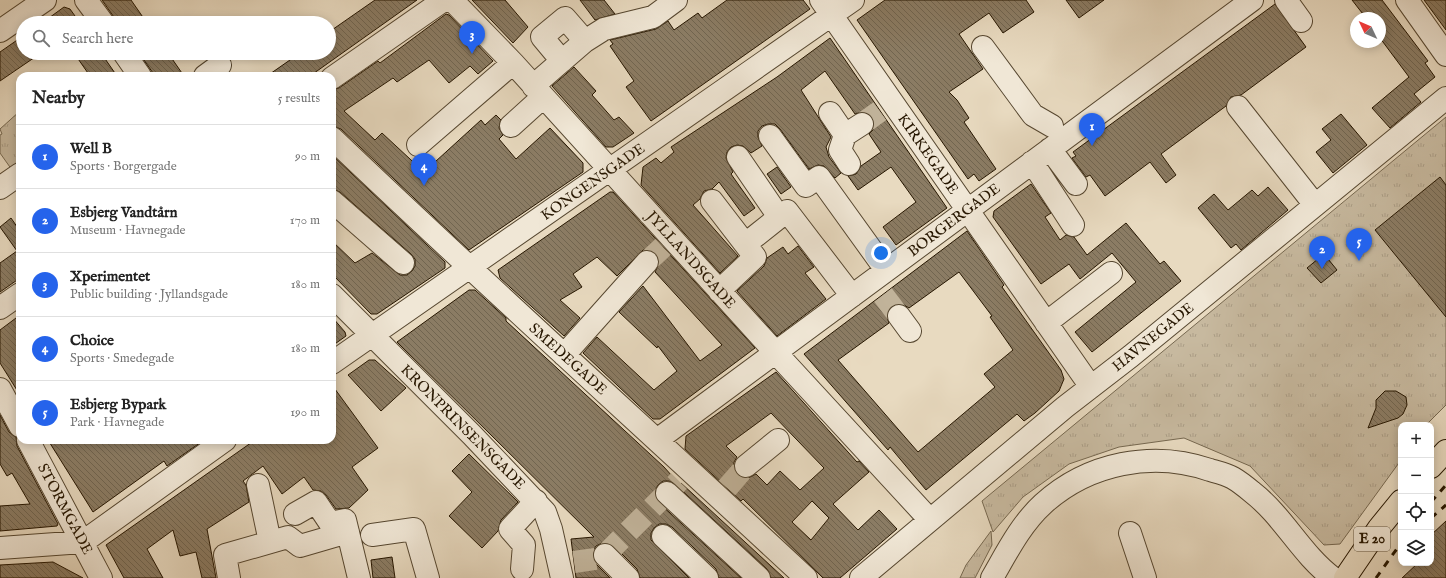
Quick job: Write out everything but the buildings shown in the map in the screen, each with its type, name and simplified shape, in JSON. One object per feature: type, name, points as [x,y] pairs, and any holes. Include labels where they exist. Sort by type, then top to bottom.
[{"type":"main road","points":[[1434,464],[1446,451]]},
{"type":"main road","name":"E 20","points":[[1345,578],[1379,528],[1398,505]]},
{"type":"street","points":[[22,16],[45,0]]},
{"type":"street","points":[[86,0],[98,16]]},
{"type":"street","points":[[336,75],[444,0]]},
{"type":"street","name":"JYLLANDSGADE","points":[[452,0],[513,63],[610,170],[668,240],[719,291],[930,520]]},
{"type":"street","points":[[511,126],[562,61],[585,41],[604,29],[652,16],[676,0]]},
{"type":"street","name":"KONGENSGADE","points":[[336,359],[366,329],[468,268],[610,170],[826,8],[853,0]]},
{"type":"street","name":"BORGERGADE","points":[[657,440],[776,354],[852,296],[881,282],[967,210],[1056,146],[1252,0]]},
{"type":"street","points":[[1407,0],[1446,55]]},
{"type":"street","name":"KIRKEGADE","points":[[826,8],[848,40],[886,106],[967,210],[1091,387]]},
{"type":"street","points":[[562,61],[542,37],[565,18],[585,41]]},
{"type":"street","points":[[0,31],[16,20]]},
{"type":"street","points":[[983,47],[1056,146],[1076,184]]},
{"type":"street","points":[[129,60],[137,72]]},
{"type":"street","points":[[418,145],[513,63]]},
{"type":"street","name":"HAVNEGADE","points":[[860,578],[1091,387],[1446,98]]},
{"type":"street","points":[[1238,107],[1315,205]]},
{"type":"street","points":[[830,113],[853,129],[840,150],[849,164]]},
{"type":"street","points":[[770,136],[806,186],[819,177],[881,282]]},
{"type":"street","name":"SMEDEGADE","points":[[336,142],[468,268],[657,440],[679,481],[723,493],[806,578]]},
{"type":"street","points":[[738,157],[780,217]]},
{"type":"street","points":[[1032,162],[1072,225]]},
{"type":"street","points":[[0,188],[16,177]]},
{"type":"street","points":[[712,201],[755,257],[719,291]]},
{"type":"street","points":[[336,204],[403,263]]},
{"type":"street","points":[[753,238],[787,211],[852,296]]},
{"type":"street","points":[[564,355],[646,262]]},
{"type":"street","points":[[1046,323],[1111,273]]},
{"type":"street","points":[[0,308],[16,297]]},
{"type":"street","name":"KRONPRINSENSGADE","points":[[336,299],[472,435],[546,512],[565,568]]},
{"type":"street","points":[[0,388],[16,418]]},
{"type":"street","points":[[746,466],[778,440]]},
{"type":"street","name":"STORMGADE","points":[[30,444],[101,578]]},
{"type":"street","points":[[0,548],[83,542],[219,444]]},
{"type":"street","points":[[992,578],[1025,523],[1043,504],[1063,488],[1086,475],[1110,467],[1134,462],[1165,461],[1194,464],[1232,477],[1269,507],[1308,556],[1333,578]]},
{"type":"street","points":[[679,481],[759,578]]},
{"type":"street","points":[[258,485],[270,542]]},
{"type":"street","points":[[522,569],[524,545],[510,529],[536,501]]},
{"type":"street","points":[[295,514],[316,502],[330,523],[345,520],[359,578]]},
{"type":"street","points":[[372,535],[414,529],[428,578]]},
{"type":"street","points":[[229,578],[225,555],[288,537],[300,546],[348,532]]},
{"type":"street","points":[[1130,533],[1145,578]]},
{"type":"street","points":[[663,536],[706,578]]},
{"type":"street","points":[[605,555],[628,578]]},
{"type":"green space","points":[[16,115],[16,168],[12,170],[0,153],[0,135],[2,134],[0,129]]},
{"type":"green space","points":[[1446,117],[1446,405],[1429,422],[1398,422],[1398,464],[1340,544],[1324,545],[1250,466],[1184,438],[1119,447],[1069,464],[1023,497],[993,532],[982,501]]},
{"type":"green space","points":[[991,531],[992,545],[975,578],[960,578],[966,565]]},
{"type":"tunnel","points":[[862,124],[880,111]]},
{"type":"tunnel","points":[[647,262],[664,246]]},
{"type":"tunnel","points":[[883,295],[899,316]]},
{"type":"tunnel","points":[[727,488],[746,466]]},
{"type":"tunnel","points":[[574,562],[602,558],[679,481]]},
{"type":"railway","points":[[1434,499],[1446,485]]},
{"type":"railway","points":[[1434,515],[1446,505]]},
{"type":"railway","points":[[1376,578],[1398,547]]},
{"type":"place","name":"Xperimentet","points":[[472,54]]},
{"type":"place","name":"Well B","points":[[1092,146]]},
{"type":"place","name":"Choice","points":[[424,186]]},
{"type":"place","name":"Esbjerg Bypark","points":[[1359,261]]},
{"type":"place","name":"Esbjerg Vandtårn","points":[[1322,269]]}]
